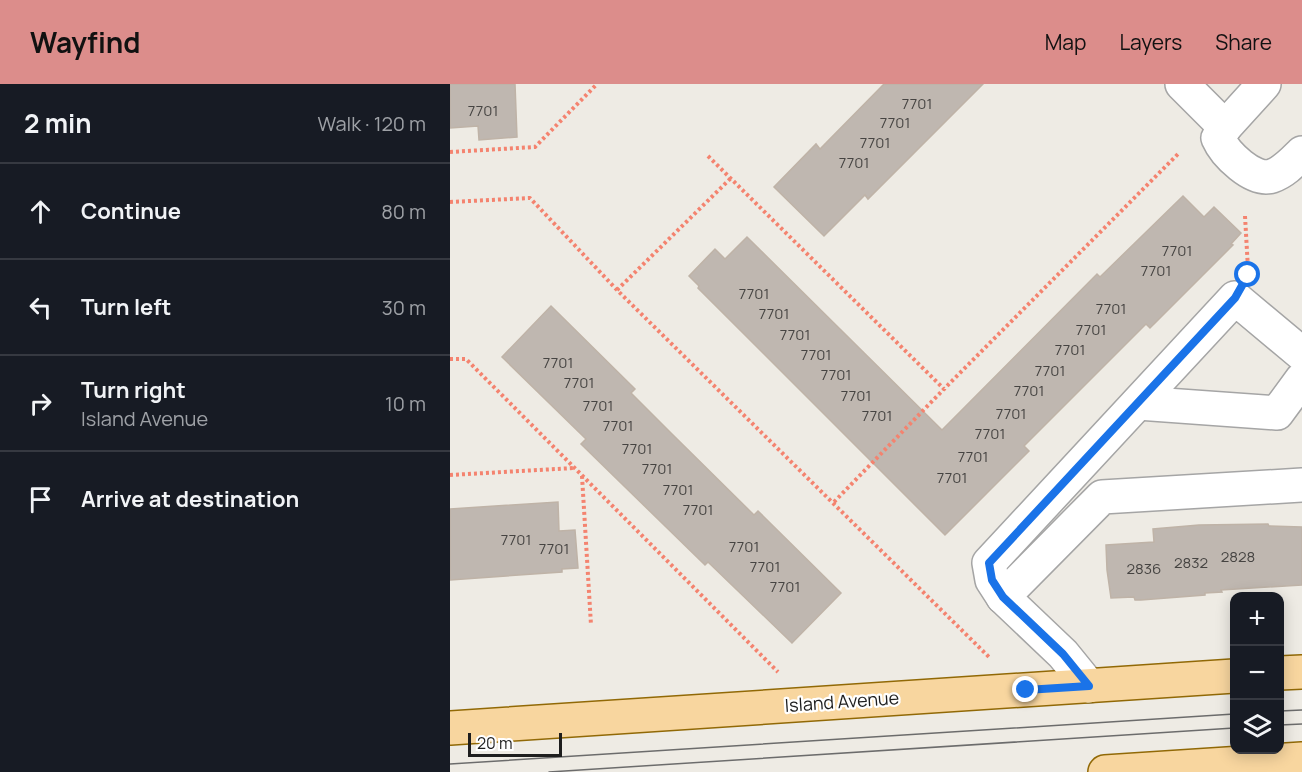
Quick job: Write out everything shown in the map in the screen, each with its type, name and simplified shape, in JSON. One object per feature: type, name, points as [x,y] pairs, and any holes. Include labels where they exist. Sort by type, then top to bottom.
[{"type":"main road","points":[[1284,674],[1302,672]]},
{"type":"main road","name":"Island Avenue","points":[[450,728],[1230,676]]},
{"type":"main road","points":[[1105,772],[1302,759]]},
{"type":"street","points":[[1182,84],[1225,127]]},
{"type":"street","points":[[1264,84],[1225,127],[1218,138],[1222,148],[1239,164],[1256,175],[1270,177],[1286,168],[1302,153]]},
{"type":"street","points":[[1089,686],[1063,654],[1003,597],[992,580],[989,563],[1235,298],[1302,354]]},
{"type":"street","points":[[1138,403],[1277,413],[1302,379]]},
{"type":"street","points":[[1003,597],[1102,497],[1302,484]]},
{"type":"path","points":[[450,152],[535,147],[597,84]]},
{"type":"path","points":[[834,502],[1179,153]]},
{"type":"path","points":[[708,156],[944,389]]},
{"type":"path","points":[[618,290],[730,178]]},
{"type":"path","points":[[450,202],[530,198],[618,290],[990,658]]},
{"type":"path","points":[[1235,298],[1248,275],[1245,216]]},
{"type":"path","points":[[450,359],[465,359],[778,672]]},
{"type":"path","points":[[450,475],[574,468]]},
{"type":"path","points":[[582,475],[591,625]]},
{"type":"building","points":[[450,84],[515,84],[517,137],[479,140],[478,126],[450,128]]},
{"type":"building","points":[[884,84],[983,84],[868,199],[865,195],[824,236],[774,187],[816,144],[820,149]]},
{"type":"building","points":[[1183,196],[1204,217],[1214,207],[1241,233],[1231,244],[1233,245],[1150,328],[1146,324],[1024,446],[1029,451],[945,535],[698,288],[699,286],[689,276],[715,249],[725,259],[747,237],[942,430],[1097,274],[1100,277]]},
{"type":"building","points":[[551,306],[635,389],[631,393],[672,434],[754,515],[758,511],[841,593],[792,643],[708,562],[705,565],[581,444],[586,439],[502,357]]},
{"type":"building","points":[[558,502],[559,531],[575,530],[578,568],[562,569],[562,572],[450,580],[450,509]]},
{"type":"building","points":[[1268,524],[1269,526],[1302,527],[1302,585],[1221,590],[1222,592],[1205,593],[1205,595],[1141,600],[1135,600],[1134,597],[1111,598],[1106,545],[1154,542],[1153,529],[1199,525]]},
{"type":"tram line","points":[[1284,711],[1302,710]]},
{"type":"tram line","points":[[450,764],[1230,714]]},
{"type":"tram line","points":[[1284,725],[1302,724]]},
{"type":"tram line","points":[[549,772],[1230,728]]},
{"type":"route","points":[[1026,690],[1089,686],[1063,654],[1003,597],[992,580],[989,563],[1235,298],[1248,275]]}]
